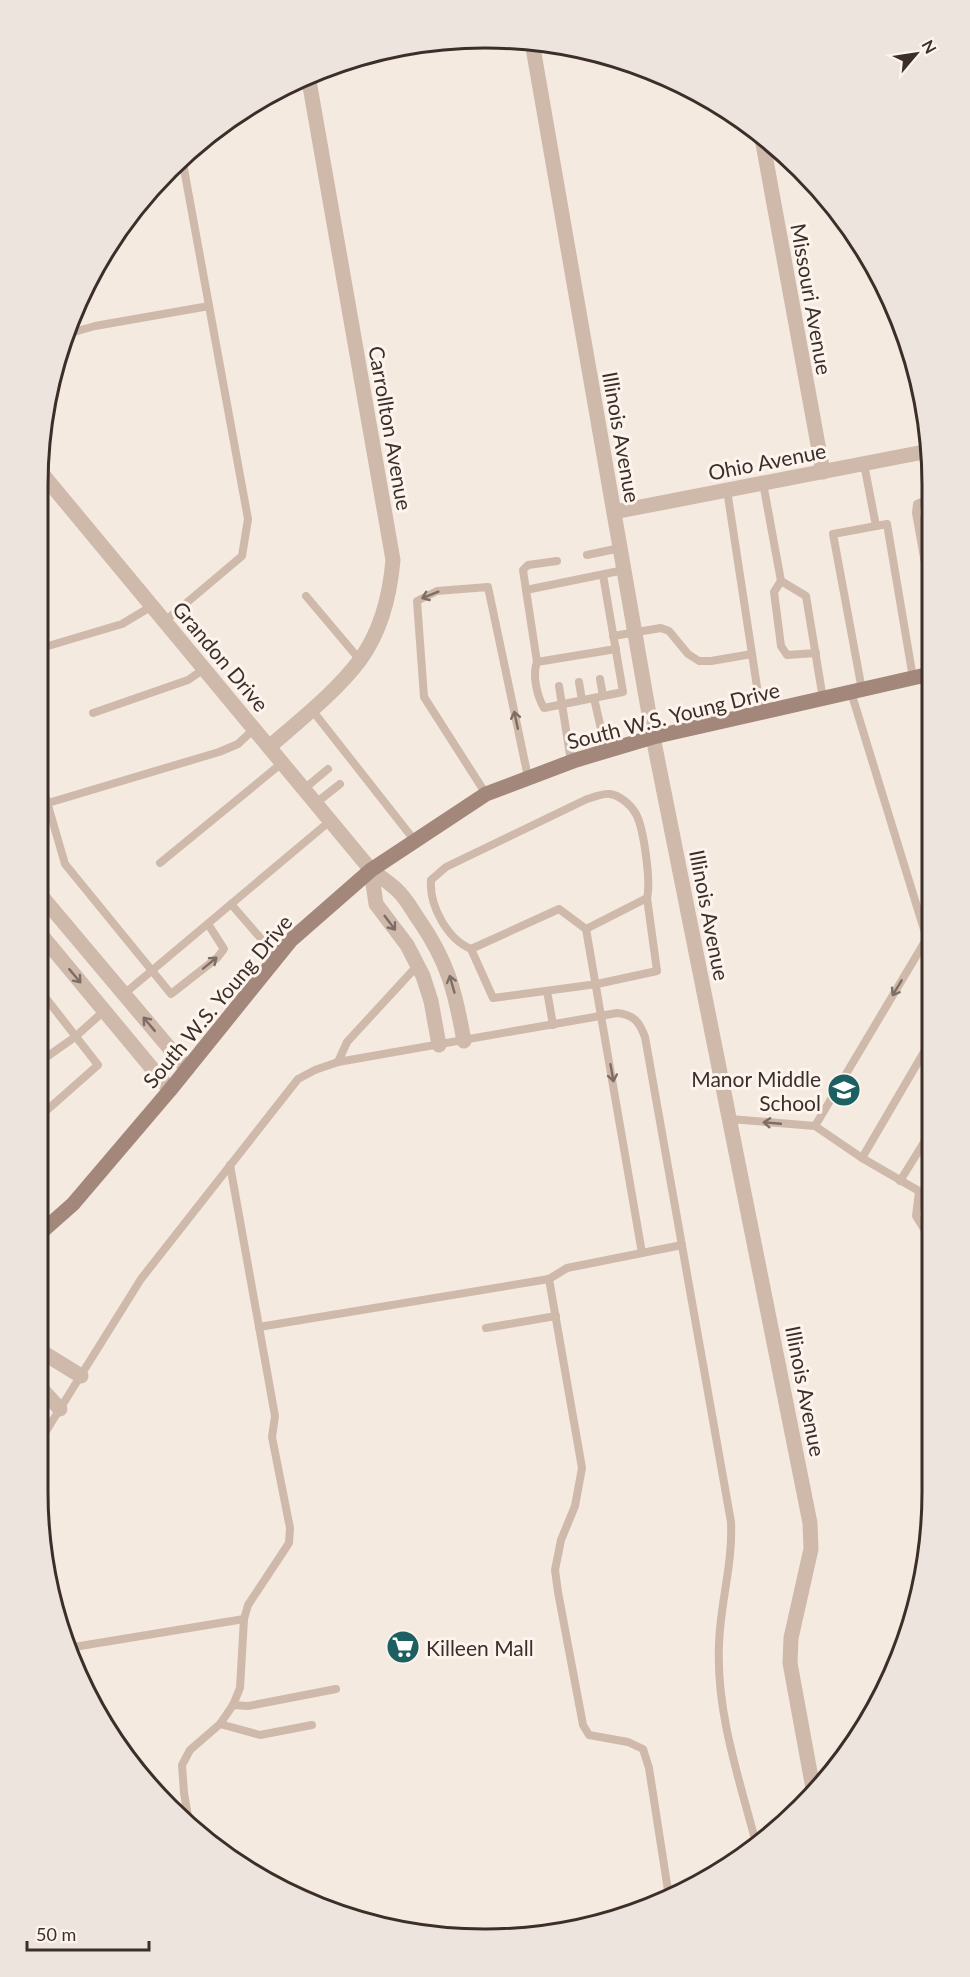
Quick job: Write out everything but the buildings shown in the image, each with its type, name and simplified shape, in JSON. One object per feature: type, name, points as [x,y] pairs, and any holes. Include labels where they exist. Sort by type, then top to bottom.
[{"type":"main road","name":"South W.S. Young Drive","points":[[48,1226],[73,1204],[170,1090],[291,940],[371,870],[486,794],[571,761],[653,737],[922,676]]},
{"type":"street","name":"Illinois Avenue","points":[[534,51],[653,737],[810,1523],[811,1550],[791,1638],[790,1663],[812,1782]]},
{"type":"street","name":"Carrollton Avenue","points":[[269,747],[360,660],[374,636],[383,613],[390,588],[393,560],[310,85]]},
{"type":"street","name":"Missouri Avenue","points":[[764,148],[823,471]]},
{"type":"street","name":"Ohio Avenue","points":[[614,512],[921,453]]},
{"type":"street","name":"Grandon Drive","points":[[48,481],[371,870],[398,891],[435,943],[447,969],[458,1006],[464,1041]]},
{"type":"street","points":[[371,870],[376,904],[406,945],[423,976],[439,1046]]},
{"type":"street","points":[[48,904],[187,1069]]},
{"type":"street","points":[[48,947],[170,1090]]},
{"type":"street","points":[[104,1011],[124,994]]},
{"type":"street","points":[[48,1356],[81,1376]]},
{"type":"street","points":[[48,1396],[60,1409]]},
{"type":"lane","points":[[165,621],[242,556],[248,519],[184,168]]},
{"type":"lane","points":[[76,331],[209,306]]},
{"type":"lane","points":[[864,464],[876,526]]},
{"type":"lane","points":[[763,483],[781,581],[774,592],[782,646],[787,655],[816,652]]},
{"type":"lane","points":[[727,490],[762,712]]},
{"type":"lane","points":[[922,502],[916,504],[922,538]]},
{"type":"lane","points":[[913,678],[887,524],[833,534],[856,691],[922,915]]},
{"type":"lane","points":[[587,555],[620,548]]},
{"type":"lane","points":[[556,561],[528,566],[524,570],[525,590],[537,662],[534,669],[539,699],[544,708],[623,692],[603,574]]},
{"type":"lane","points":[[525,590],[624,570]]},
{"type":"lane","points":[[781,581],[806,596],[823,699]]},
{"type":"lane","points":[[486,794],[424,697],[417,601],[437,591],[488,587],[528,777]]},
{"type":"lane","points":[[306,596],[360,660]]},
{"type":"lane","points":[[48,646],[122,624],[152,606]]},
{"type":"lane","points":[[613,636],[661,628],[669,631],[688,654],[699,661],[752,654]]},
{"type":"lane","points":[[537,662],[556,664],[596,657],[616,649]]},
{"type":"lane","points":[[93,713],[188,680],[204,669]]},
{"type":"lane","points":[[600,679],[599,697],[606,751]]},
{"type":"lane","points":[[579,682],[582,700]]},
{"type":"lane","points":[[559,686],[571,761]]},
{"type":"lane","points":[[311,709],[356,772],[415,841]]},
{"type":"lane","points":[[48,803],[219,753],[238,744],[254,729]]},
{"type":"lane","points":[[160,863],[282,763]]},
{"type":"lane","points":[[303,789],[328,769]]},
{"type":"lane","points":[[316,803],[340,784]]},
{"type":"lane","points":[[609,794],[624,800],[637,815],[650,888],[647,898],[657,971],[597,984],[493,998],[471,949],[450,935],[431,897],[431,880],[446,867],[587,799],[609,794]]},
{"type":"lane","points":[[48,806],[65,864],[171,994],[217,958],[224,949],[208,924]]},
{"type":"lane","points":[[124,994],[330,821]]},
{"type":"lane","points":[[586,929],[647,898]]},
{"type":"lane","points":[[231,904],[277,957]]},
{"type":"lane","points":[[471,949],[559,909],[586,929],[642,1253]]},
{"type":"lane","points":[[814,1126],[922,950]]},
{"type":"lane","points":[[338,1062],[347,1042],[417,966]]},
{"type":"lane","points":[[547,991],[553,1025]]},
{"type":"lane","points":[[48,1001],[98,1065],[48,1109]]},
{"type":"lane","points":[[48,1056],[104,1011]]},
{"type":"lane","points":[[48,1428],[141,1279],[298,1079],[338,1062],[617,1013],[634,1017],[642,1030],[731,1522],[732,1549],[718,1643],[719,1686],[728,1734],[754,1836]]},
{"type":"lane","points":[[862,1158],[922,1055]]},
{"type":"lane","points":[[730,1119],[814,1126],[922,1193]]},
{"type":"lane","points":[[900,1181],[922,1146]]},
{"type":"lane","points":[[187,1812],[182,1765],[190,1750],[220,1724],[232,1705],[240,1688],[244,1619],[248,1605],[289,1544],[290,1528],[272,1437],[275,1416],[230,1165]]},
{"type":"lane","points":[[919,1192],[916,1216],[922,1226]]},
{"type":"lane","points":[[259,1327],[549,1279],[567,1268],[682,1245]]},
{"type":"lane","points":[[549,1279],[582,1468],[577,1497],[561,1540],[555,1570],[583,1725],[589,1736],[628,1742],[643,1749],[649,1768],[668,1889]]},
{"type":"lane","points":[[486,1328],[556,1316]]},
{"type":"lane","points":[[76,1647],[244,1619]]},
{"type":"lane","points":[[232,1705],[248,1706],[336,1689]]},
{"type":"lane","points":[[220,1724],[260,1736],[312,1725]]},
{"type":"place","name":"Manor Middle School","points":[[844,1090]]},
{"type":"place","name":"Killeen Mall","points":[[403,1647]]}]
